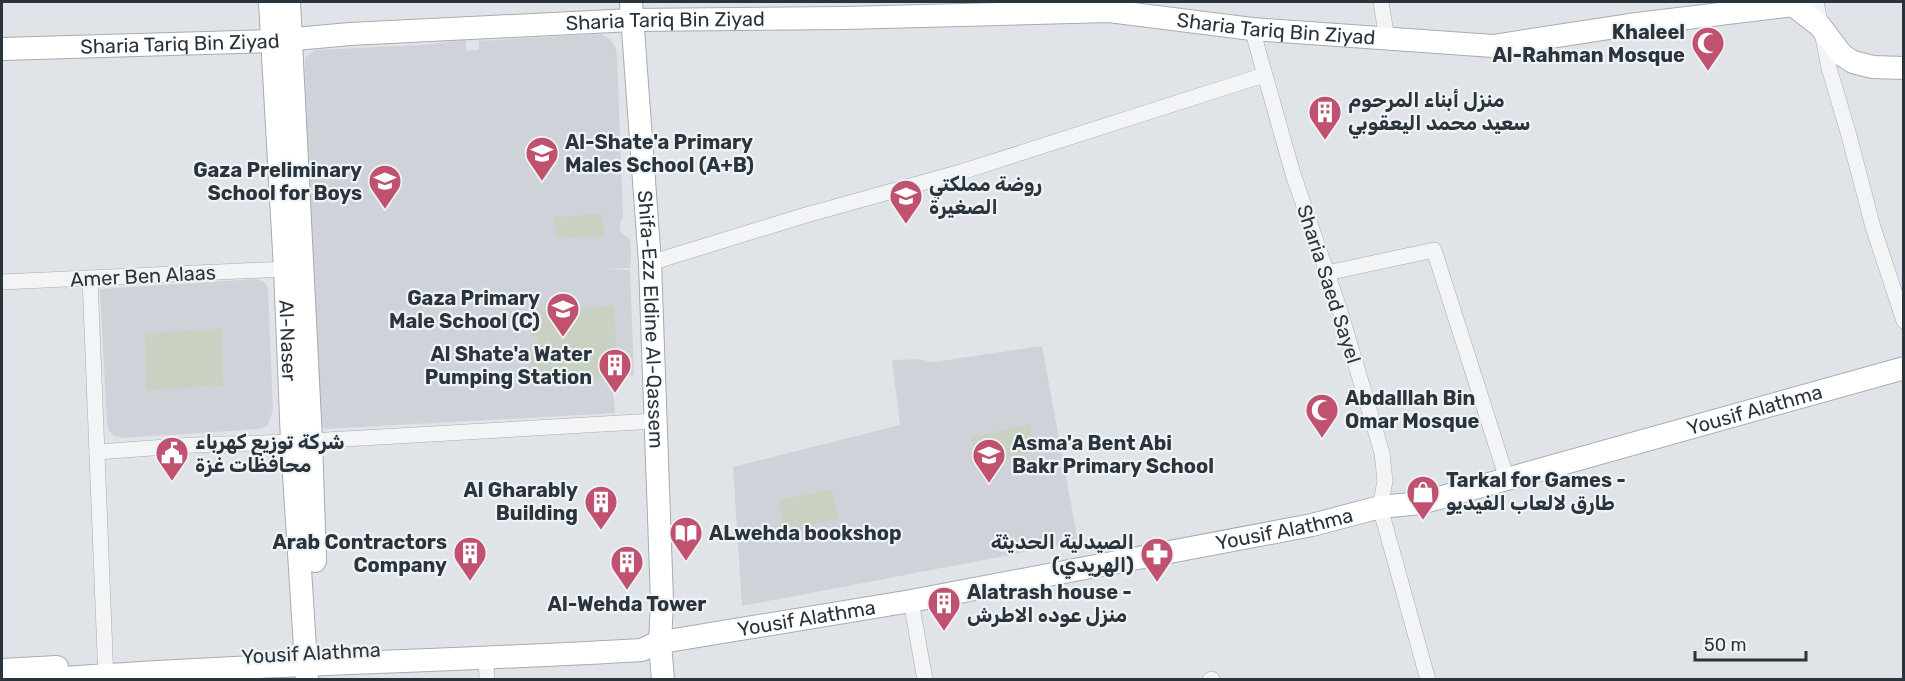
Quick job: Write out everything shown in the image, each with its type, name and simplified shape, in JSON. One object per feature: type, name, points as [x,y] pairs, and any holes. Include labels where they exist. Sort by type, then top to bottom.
[{"type":"main road","name":"Al-Naser","points":[[270,2],[282,40],[313,666]]},
{"type":"main road","name":"Al-Naser","points":[[289,2],[282,40],[285,269],[302,442]]},
{"type":"main road","name":"Sharia Tariq Bin Ziyad","points":[[2,49],[282,40],[632,11],[856,18],[1107,6],[1252,29],[1492,46],[1629,25],[1793,5],[1820,26]]},
{"type":"main road","name":"Shifa-Ezz Eldine Al-Qassem","points":[[632,11],[650,262],[662,642]]},
{"type":"main road","points":[[1820,26],[1842,55],[1853,62],[1873,67],[1904,68]]},
{"type":"main road","name":"Yousif Alathma","points":[[2,670],[106,673],[313,666],[487,669],[642,650],[662,642],[911,601],[1312,525],[1380,507],[1421,503],[1904,368]]},
{"type":"main road","name":"Yousif Alathma","points":[[313,666],[642,636],[662,642]]},
{"type":"main road","points":[[662,642],[663,680]]},
{"type":"main road","points":[[662,642],[674,680]]},
{"type":"main road","name":"Yousif Alathma","points":[[39,680],[106,673]]},
{"type":"street","points":[[1381,2],[1387,39]]},
{"type":"street","points":[[1816,2],[1829,68],[1873,227],[1904,321]]},
{"type":"street","name":"Sharia Saed Sayel","points":[[1252,29],[1293,174],[1327,273],[1382,453],[1385,481],[1380,507],[1428,680]]},
{"type":"street","points":[[650,262],[961,172],[1264,75]]},
{"type":"street","points":[[1327,273],[1434,250],[1507,479]]},
{"type":"street","name":"Amer Ben Alaas","points":[[2,282],[285,269]]},
{"type":"street","points":[[90,278],[106,673]]},
{"type":"street","points":[[98,452],[655,421]]},
{"type":"street","points":[[911,601],[925,680]]},
{"type":"shaded area","points":[[601,34],[615,46],[617,55],[623,219],[620,223],[620,232],[630,239],[631,256],[630,268],[607,269],[630,270],[634,375],[612,378],[615,413],[325,429],[317,422],[307,280],[305,58],[316,50],[421,45],[466,40],[466,51],[479,50],[479,41]]},
{"type":"shaded area","points":[[257,279],[264,282],[268,288],[273,410],[268,425],[260,429],[123,438],[109,431],[100,289]]},
{"type":"shaded area","points":[[1042,346],[1078,542],[742,606],[733,467],[900,425],[892,360],[915,359],[934,362]]},
{"type":"green space","points":[[603,214],[604,236],[556,238],[555,217]]},
{"type":"green space","points":[[614,306],[618,377],[588,379],[588,371],[531,375],[530,353],[538,352],[537,336],[530,336],[529,311]]},
{"type":"green space","points":[[222,329],[223,386],[146,390],[145,333]]},
{"type":"green space","points":[[1030,424],[1036,451],[977,465],[971,437]]},
{"type":"green space","points":[[832,489],[838,519],[784,530],[778,500]]},
{"type":"place","name":"Khaleel Al-Rahman Mosque","points":[[1708,72]]},
{"type":"place","name":"منزل أبناء المرحوم سعيد محمد اليعقوبي","points":[[1325,141]]},
{"type":"place","name":"Al-Shate'a Primary Males School (A+B)","points":[[542,182]]},
{"type":"place","name":"Gaza Preliminary School for Boys","points":[[385,210]]},
{"type":"place","name":"روضة مملكتي الصغيرة","points":[[906,225]]},
{"type":"place","name":"Gaza Primary Male School (C)","points":[[563,338]]},
{"type":"place","name":"Al Shate'a Water Pumping Station","points":[[615,394]]},
{"type":"place","name":"Abdalllah Bin Omar Mosque","points":[[1322,439]]},
{"type":"place","name":"شركة توزيع كهرباء محافظات غزة","points":[[172,482]]},
{"type":"place","name":"Asma'a Bent Abi Bakr Primary School","points":[[989,484]]},
{"type":"place","name":"Tarkal for Games - طارق لالعاب الفيديو","points":[[1423,521]]},
{"type":"place","name":"Al Gharably Building","points":[[601,531]]},
{"type":"place","name":"ALwehda bookshop","points":[[686,562]]},
{"type":"place","name":"Arab Contractors Company","points":[[470,582]]},
{"type":"place","name":"الصيدلية الحديثة (الهريدي)","points":[[1157,583]]},
{"type":"place","name":"Al-Wehda Tower","points":[[627,591]]},
{"type":"place","name":"Alatrash house - منزل عوده الاطرش","points":[[944,632]]}]
